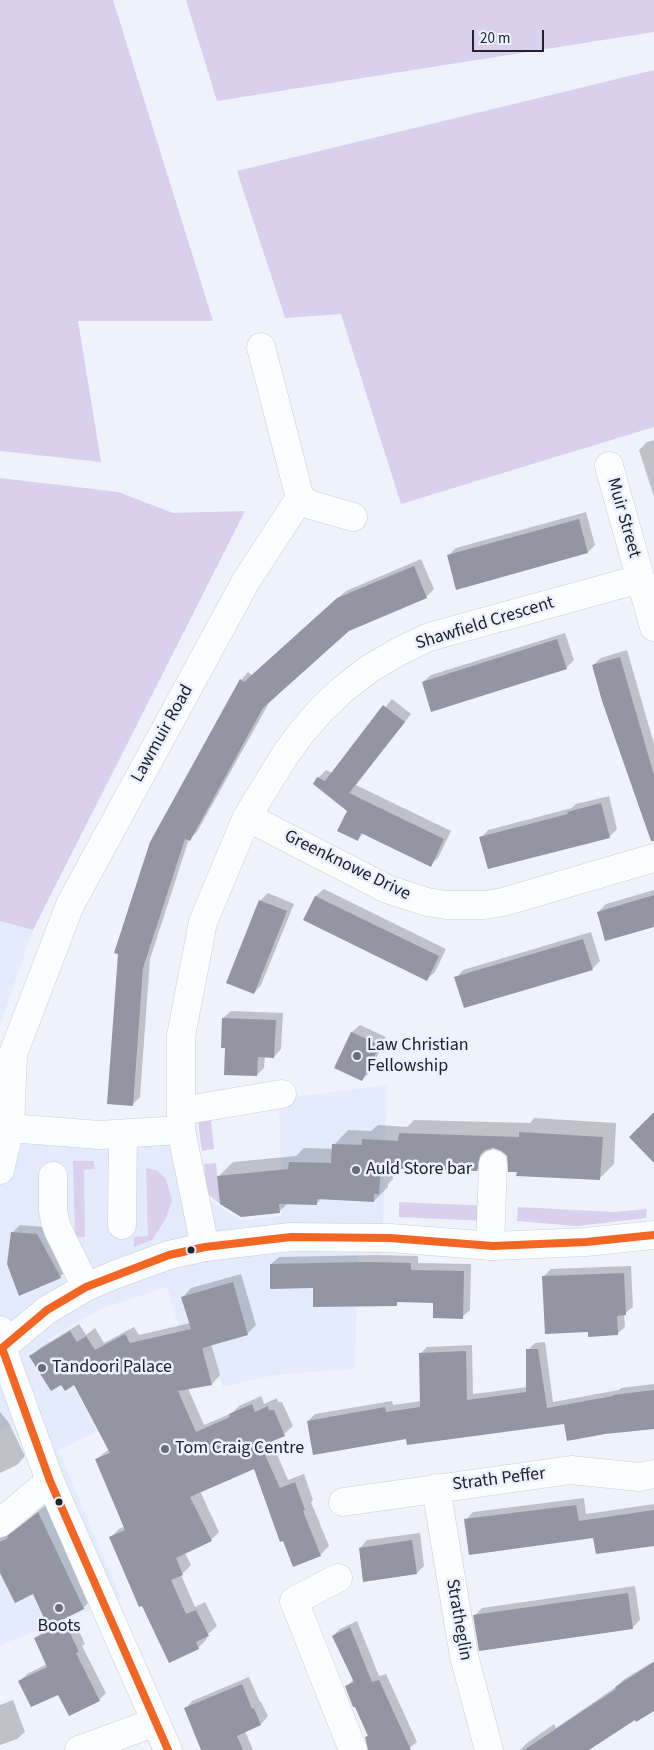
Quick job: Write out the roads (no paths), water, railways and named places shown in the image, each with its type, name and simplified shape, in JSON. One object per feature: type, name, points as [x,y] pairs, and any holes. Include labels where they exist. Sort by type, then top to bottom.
[{"type":"street","points":[[261,347],[300,498],[311,505],[353,517]]},
{"type":"street","name":"Muir Street","points":[[609,466],[654,627]]},
{"type":"street","name":"Lawmuir Road","points":[[0,1170],[10,1128],[13,1054],[70,905],[246,581],[300,498]]},
{"type":"street","name":"Shawfield Crescent","points":[[205,1247],[181,1121],[180,1036],[203,922],[247,817],[285,755],[321,710],[342,690],[376,665],[398,652],[429,637],[640,579]]},
{"type":"street","name":"Greenknowe Drive","points":[[247,817],[387,889],[413,898],[447,905],[484,905],[503,902],[654,858]]},
{"type":"street","points":[[10,1128],[99,1135],[123,1134],[181,1121],[282,1094]]},
{"type":"street","points":[[122,1225],[123,1134]]},
{"type":"street","points":[[490,1246],[493,1164]]},
{"type":"street","points":[[53,1176],[52,1210],[55,1221],[86,1287]]},
{"type":"street","points":[[168,1750],[50,1481],[1,1342],[47,1310],[86,1287],[114,1274],[169,1255],[205,1247],[291,1237],[390,1238],[490,1246],[586,1242],[654,1235]]},
{"type":"street","name":"Strath Peffer","points":[[343,1502],[571,1470],[639,1477],[654,1474]]},
{"type":"street","points":[[0,1523],[50,1481]]},
{"type":"street","name":"Stratheglin","points":[[436,1488],[464,1656],[489,1750]]},
{"type":"street","points":[[338,1578],[294,1601],[353,1750]]},
{"type":"street","points":[[79,1750],[156,1722]]},
{"type":"place","name":"Law Christian Fellowship","points":[[357,1056]]},
{"type":"place","name":"Auld Store bar","points":[[356,1170]]},
{"type":"place","name":"Tandoori Palace","points":[[42,1368]]},
{"type":"place","name":"Tom Craig Centre","points":[[165,1449]]},
{"type":"place","name":"Boots","points":[[59,1608]]}]
